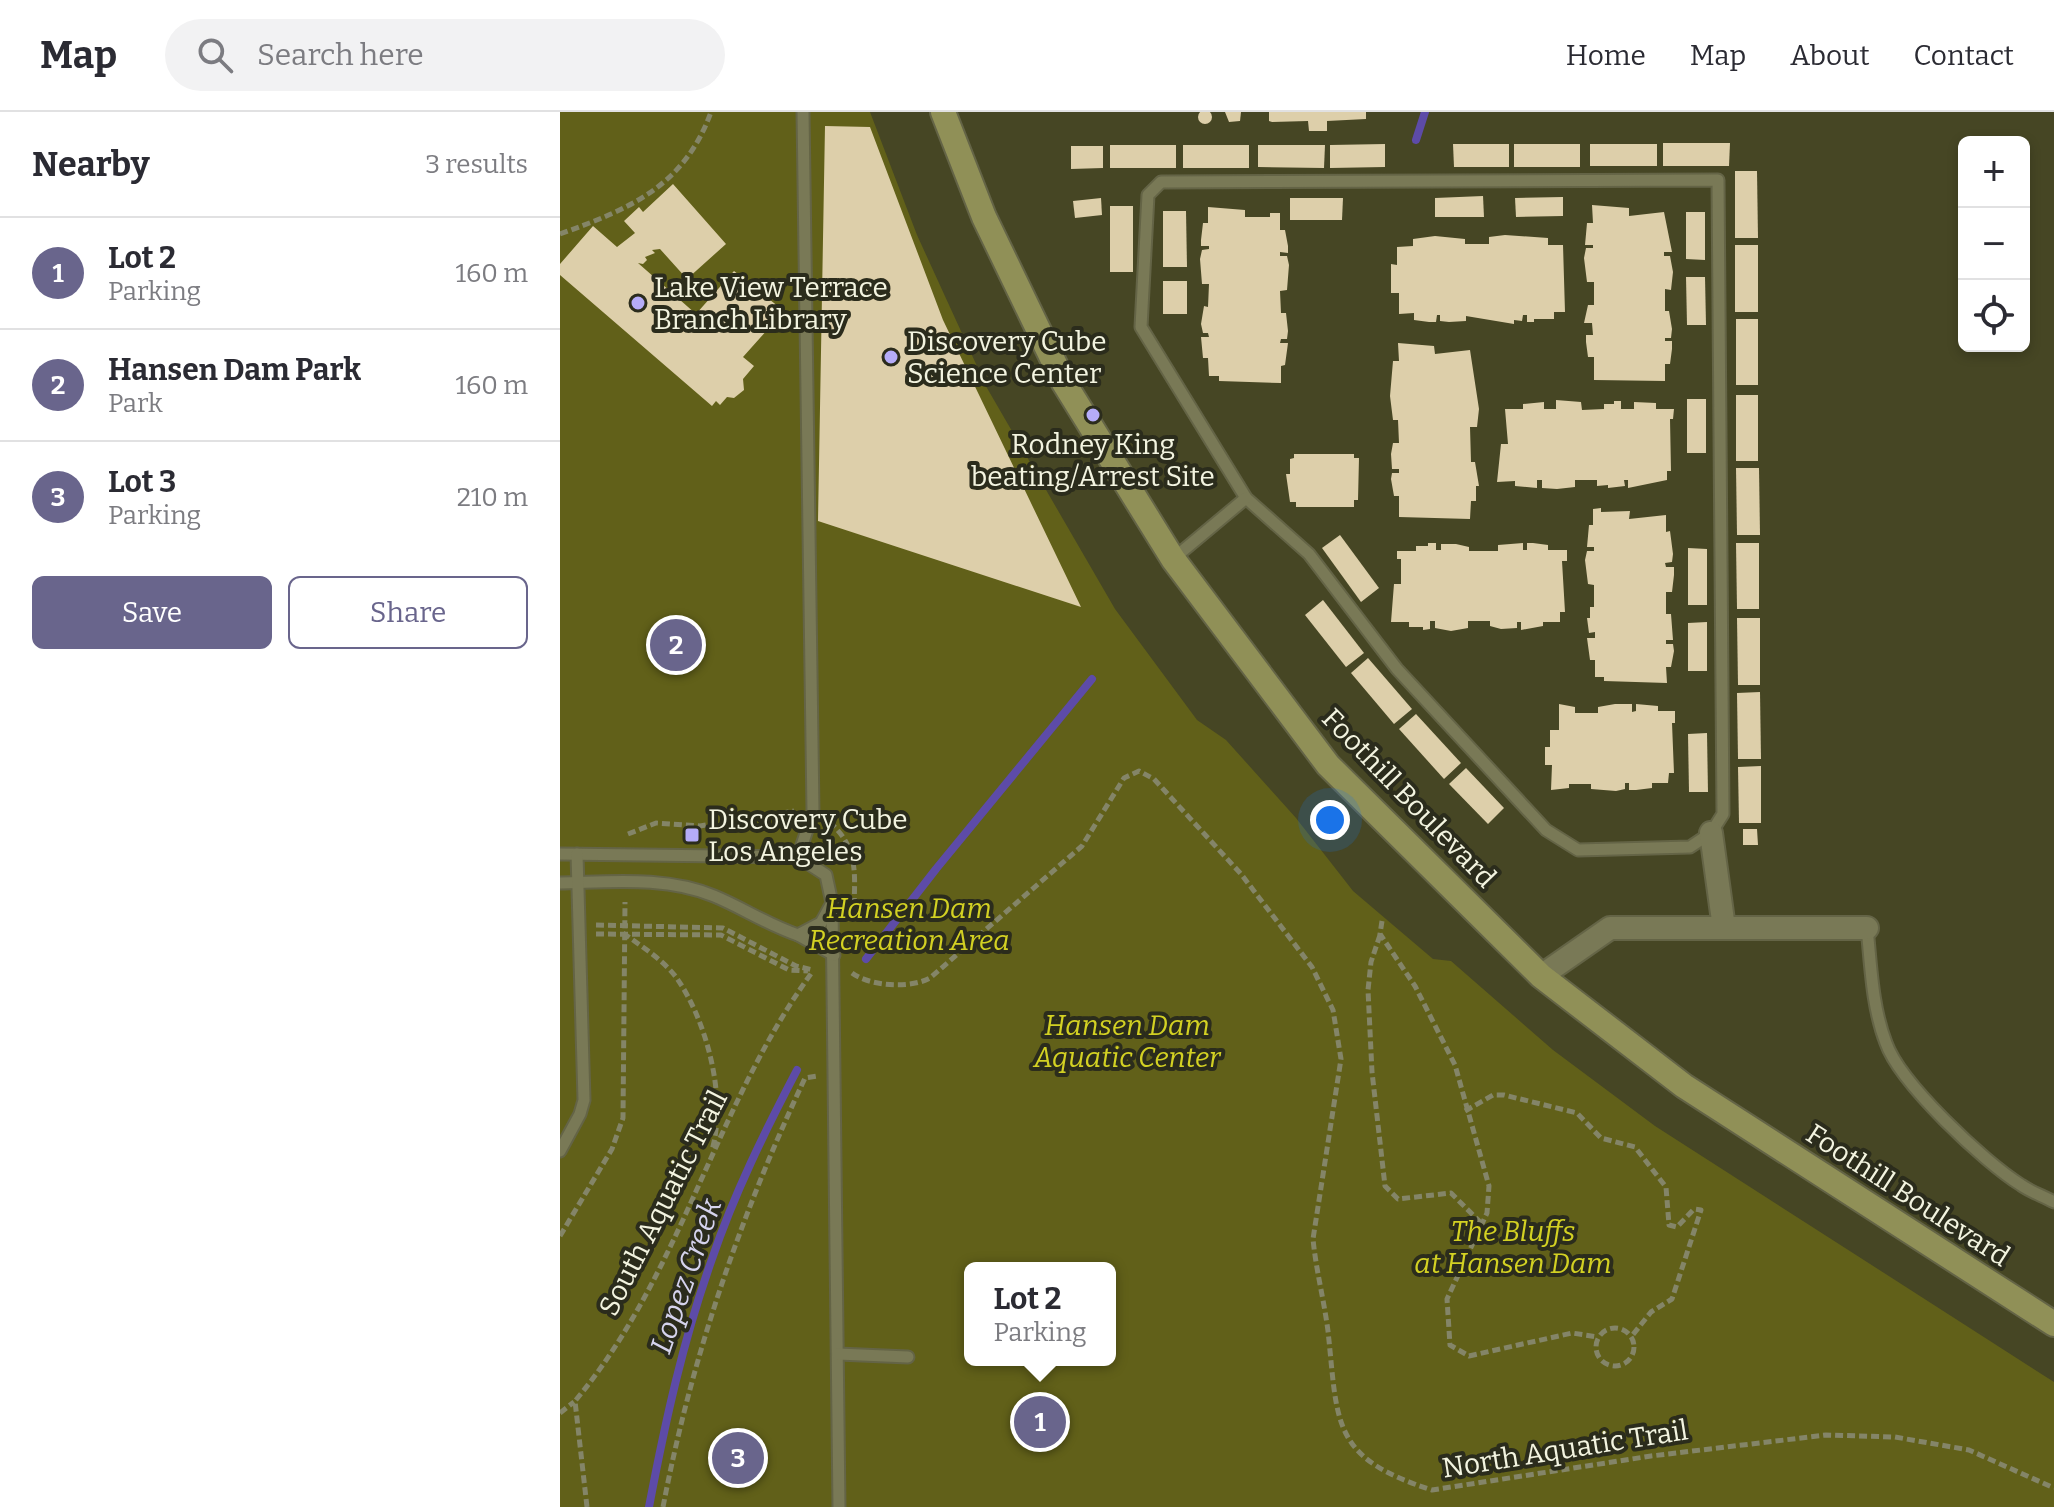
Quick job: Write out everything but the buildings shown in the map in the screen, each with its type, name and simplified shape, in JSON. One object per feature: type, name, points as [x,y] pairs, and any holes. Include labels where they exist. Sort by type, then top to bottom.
[{"type":"main road","name":"Foothill Boulevard","points":[[943,112],[984,217],[1040,338],[1173,559],[1328,765],[1541,976],[1684,1086],[2054,1324]]},
{"type":"street","points":[[1711,833],[1724,928]]},
{"type":"street","points":[[1541,976],[1610,928],[1867,928]]},
{"type":"lane","points":[[798,857],[813,812],[803,112]]},
{"type":"lane","points":[[1718,180],[1723,814],[1711,833],[1690,847],[1578,850],[1546,830],[1397,669],[1309,554],[1246,498],[1141,327],[1148,195],[1161,182],[1718,180]]},
{"type":"lane","points":[[1173,559],[1246,498]]},
{"type":"lane","points":[[560,854],[798,857],[826,875],[832,903],[834,955],[839,1507]]},
{"type":"lane","points":[[560,1151],[584,1100],[577,854]]},
{"type":"lane","points":[[560,883],[667,883],[714,896],[834,955]]},
{"type":"lane","points":[[798,935],[821,923],[832,903]]},
{"type":"lane","points":[[1867,928],[1873,990],[1886,1046],[1916,1088],[1985,1157],[2022,1186],[2054,1202]]},
{"type":"lane","points":[[838,1354],[908,1357]]},
{"type":"path","points":[[560,234],[642,201],[674,172],[702,137],[711,112]]},
{"type":"path","name":"North Aquatic Trail","points":[[852,976],[898,985],[916,985],[930,978],[1082,846],[1124,778],[1139,771],[1154,779],[1241,874],[1312,967],[1333,1010],[1341,1059],[1313,1239],[1339,1424],[1353,1444],[1375,1465],[1404,1481],[1432,1490],[1749,1443],[1826,1435],[1895,1437],[1969,1450],[2054,1488]]},
{"type":"path","points":[[560,1236],[612,1149],[623,1118],[625,902]]},
{"type":"path","points":[[1382,921],[1371,962],[1368,990],[1375,1111],[1385,1186],[1398,1199],[1451,1193],[1482,1224]]},
{"type":"path","points":[[579,929],[623,925],[723,928],[796,966],[813,970]]},
{"type":"path","points":[[579,929],[721,935],[789,970],[813,970]]},
{"type":"path","points":[[623,933],[655,956],[676,977],[705,1043],[716,1079],[718,1104],[715,1138],[706,1170]]},
{"type":"path","points":[[1380,934],[1415,986],[1455,1065],[1465,1111],[1489,1186],[1487,1213],[1447,1299],[1447,1337],[1455,1350],[1469,1356],[1572,1333],[1598,1337],[1615,1328],[1631,1337]]},
{"type":"path","name":"South Aquatic Trail","points":[[560,1413],[575,1401],[652,1284],[771,1031],[813,970]]},
{"type":"path","points":[[663,1507],[693,1370],[744,1214],[805,1078],[808,1075],[835,1077]]},
{"type":"path","points":[[1465,1111],[1493,1095],[1504,1095],[1577,1113],[1601,1138],[1635,1147],[1660,1176],[1669,1195],[1666,1214],[1669,1225],[1677,1227],[1694,1209],[1701,1210],[1672,1299],[1651,1312],[1631,1337],[1632,1356],[1624,1365],[1612,1366],[1597,1355],[1598,1337]]},
{"type":"path","points":[[575,1401],[587,1507]]},
{"type":"green space","name":"Hansen Dam Recreation Area","points":[[560,112],[870,112],[917,235],[987,388],[1115,609],[1197,720],[1226,740],[1296,818],[1353,891],[1433,959],[1451,961],[1553,1050],[1655,1126],[2054,1382],[2054,1507],[560,1507]]},
{"type":"waterway","name":"Lopez Creek","points":[[1416,140],[1425,112]]},
{"type":"waterway","name":"Lopez Creek","points":[[866,959],[1092,679]]},
{"type":"waterway","name":"Lopez Creek","points":[[649,1507],[676,1382],[702,1289],[740,1187],[797,1070]]},
{"type":"place","name":"Lake View Terrace Branch Library","points":[[638,303]]},
{"type":"place","name":"Discovery Cube Science Center","points":[[891,357]]},
{"type":"place","name":"Rodney King beating/Arrest Site","points":[[1093,415]]},
{"type":"place","name":"Hansen Dam Park","points":[[676,645]]},
{"type":"place","name":"Discovery Cube Los Angeles","points":[[692,835]]},
{"type":"place","name":"Lot 2","points":[[1040,1422]]},
{"type":"place","name":"Lot 3","points":[[738,1458]]},
{"type":"park label","name":"Hansen Dam Aquatic Center","points":[[1127,1041]]},
{"type":"park label","name":"The Bluffs at Hansen Dam","points":[[1513,1247]]}]
